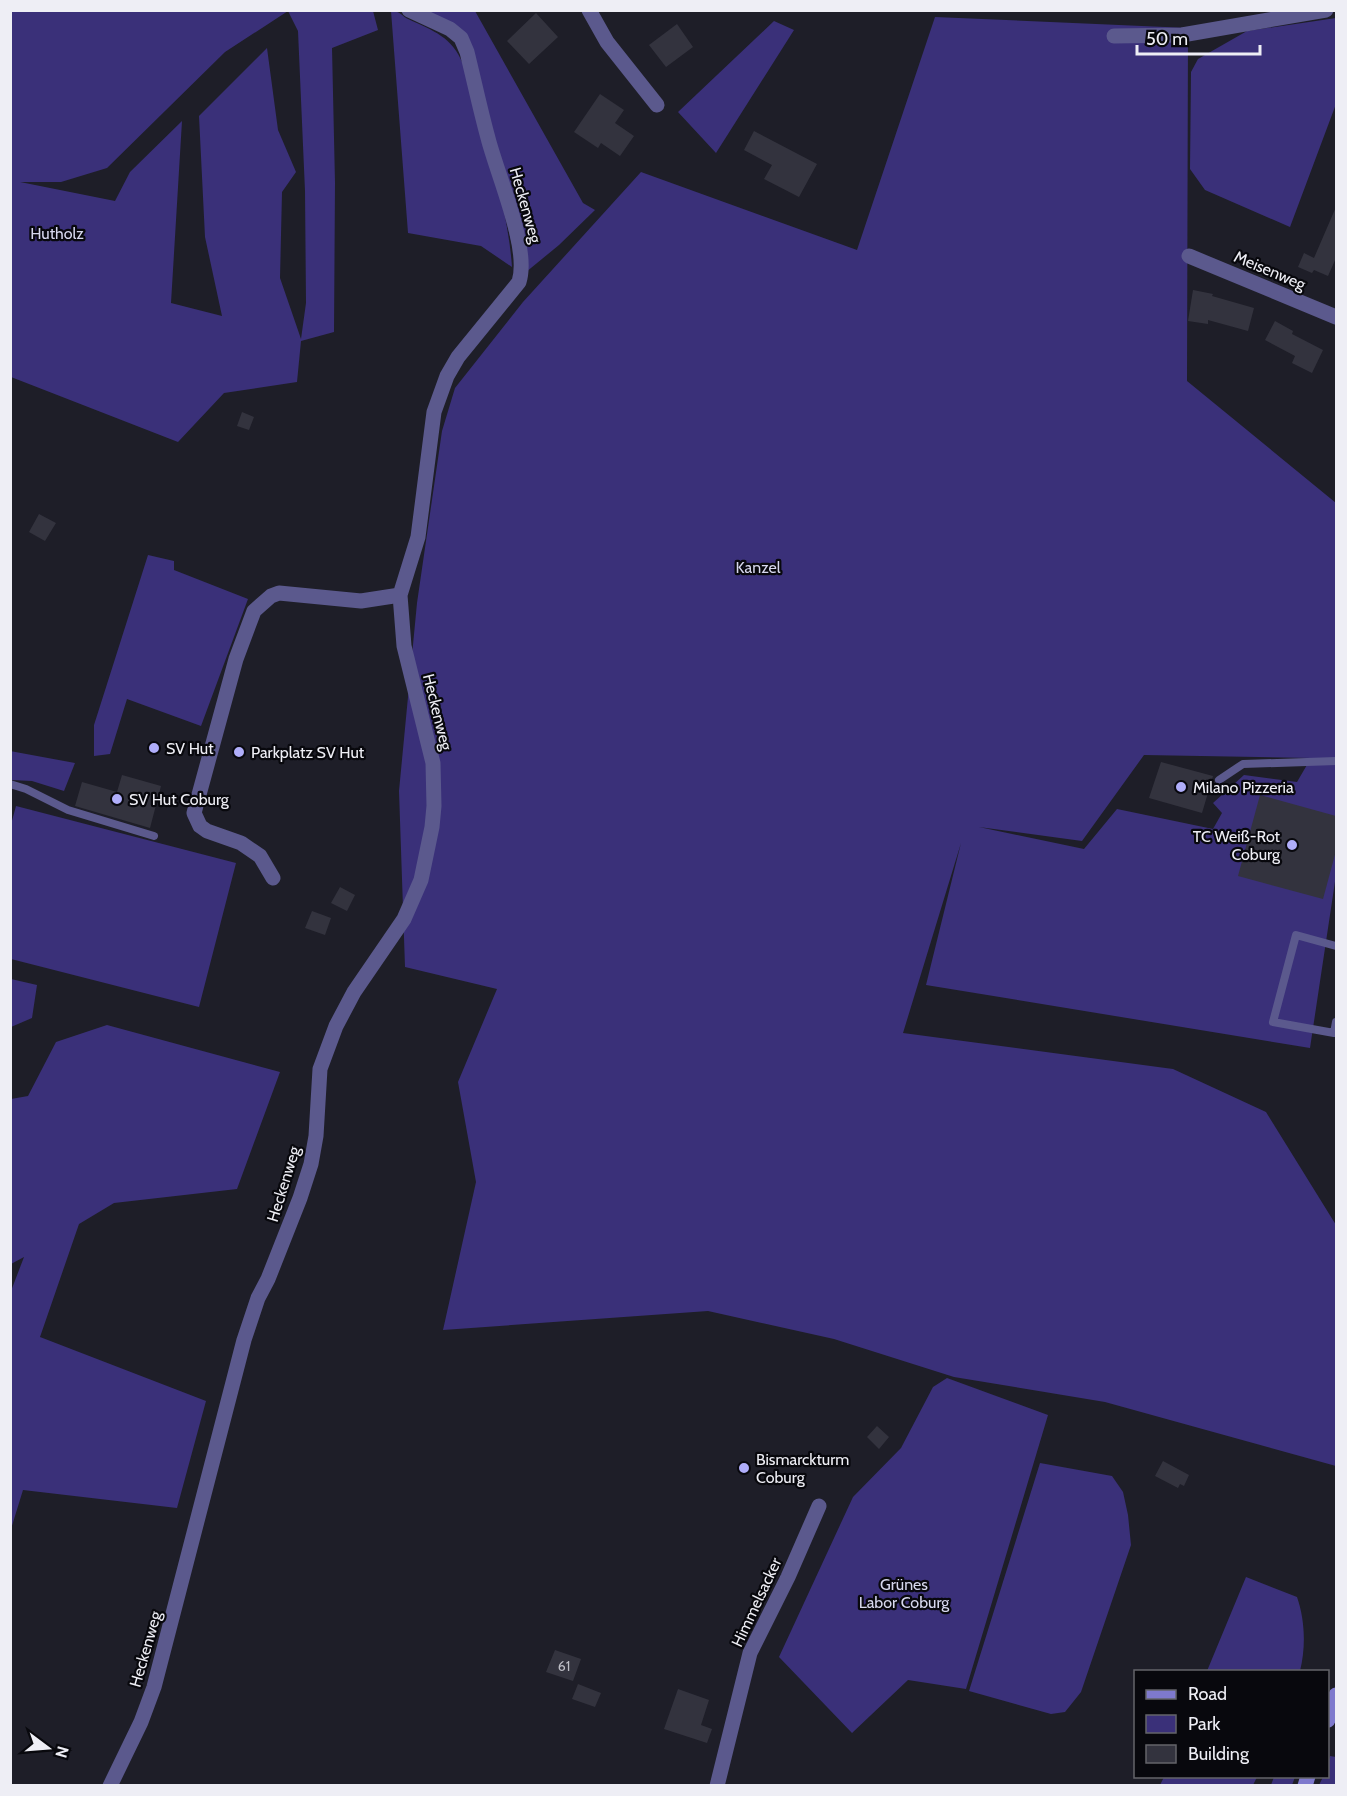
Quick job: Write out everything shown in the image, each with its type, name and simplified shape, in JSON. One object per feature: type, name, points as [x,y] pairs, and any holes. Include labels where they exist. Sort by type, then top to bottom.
[{"type":"street","name":"Heckenweg","points":[[110,1785],[141,1722],[154,1687],[244,1340],[258,1298],[268,1279],[311,1164],[316,1136],[320,1069],[336,1026],[354,992],[404,919],[421,880],[432,827],[433,763],[404,646],[400,595],[418,537],[434,412],[447,376],[458,357],[519,282],[522,267],[515,228],[488,139],[467,52],[461,38],[450,29],[409,10]]},
{"type":"street","points":[[589,10],[607,42],[657,105]]},
{"type":"street","points":[[1114,36],[1182,35],[1326,10]]},
{"type":"street","name":"Meisenweg","points":[[1189,256],[1336,317]]},
{"type":"street","points":[[273,878],[260,856],[241,843],[207,831],[200,826],[194,813],[236,659],[254,611],[271,596],[279,593],[361,601],[400,595]]},
{"type":"street","name":"Himmelsacker","points":[[717,1785],[750,1653],[788,1577],[819,1506]]},
{"type":"street","points":[[1329,1717],[1336,1695]]},
{"type":"lane","points":[[1219,780],[1243,764],[1336,761]]},
{"type":"lane","points":[[10,784],[26,789],[68,810],[154,836]]},
{"type":"lane","points":[[1336,946],[1296,935],[1273,1022],[1335,1033],[1336,1022]]},
{"type":"green space","name":"Hutholz","points":[[10,11],[288,11],[373,11],[378,30],[332,48],[335,183],[334,332],[301,341],[297,382],[224,393],[178,442],[11,377]],"holes":[[[288,11],[298,31],[305,191],[306,303],[301,339],[280,278],[282,192],[296,172],[278,130],[267,48],[199,116],[205,237],[222,316],[171,303],[182,121],[130,172],[115,201],[20,182],[61,182],[107,168],[225,52]]]},
{"type":"green space","points":[[391,11],[398,12],[441,36],[459,55],[486,139],[499,190],[512,267],[481,246],[408,233]]},
{"type":"green space","points":[[409,11],[475,11],[583,203],[595,210],[559,245],[520,277],[461,38]]},
{"type":"green space","name":"Kanzel","points":[[935,17],[1188,28],[1187,381],[1336,503],[1336,875],[1310,1048],[926,985],[961,843],[903,1033],[1173,1069],[1266,1112],[1336,1225],[1336,1466],[1105,1402],[954,1377],[834,1339],[708,1311],[443,1330],[476,1182],[458,1082],[497,989],[405,967],[399,791],[417,603],[442,431],[455,388],[523,302],[641,172],[857,250]],"holes":[[[1144,755],[1311,758],[1297,782],[1244,775],[1213,803],[1222,813],[1213,829],[1117,809],[1084,849],[979,827],[1082,841]]]},
{"type":"green space","points":[[1336,18],[1336,104],[1290,227],[1205,190],[1190,169],[1191,72],[1198,59],[1247,31]]},
{"type":"green space","points":[[774,21],[794,30],[716,153],[678,112]]},
{"type":"green space","points":[[148,555],[174,561],[174,570],[248,599],[201,726],[127,699],[110,754],[94,756],[94,725]]},
{"type":"green space","points":[[10,751],[75,763],[64,791],[32,781],[11,780]]},
{"type":"green space","points":[[16,806],[236,863],[199,1007],[11,959],[10,828]]},
{"type":"green space","points":[[11,979],[37,985],[32,1018],[11,1027]]},
{"type":"green space","points":[[107,1025],[280,1072],[237,1189],[114,1203],[79,1224],[40,1337],[206,1401],[177,1508],[23,1490],[11,1529],[11,1291],[24,1257],[11,1264],[11,1099],[28,1096],[56,1042]]},
{"type":"green space","name":"Grünes Labor Coburg","points":[[947,1378],[1048,1415],[966,1689],[908,1680],[852,1733],[779,1657],[853,1497],[901,1448],[933,1387]]},
{"type":"green space","points":[[1040,1463],[1112,1476],[1123,1492],[1131,1545],[1081,1692],[1065,1712],[1051,1714],[969,1691]]},
{"type":"green space","points":[[1246,1577],[1297,1597],[1304,1634],[1300,1670],[1207,1670]]},
{"type":"green space","points":[[1330,1756],[1336,1757],[1336,1785],[1319,1785],[1322,1778],[1329,1778]]},
{"type":"green space","points":[[1163,1778],[1256,1778],[1253,1785],[1160,1785]]},
{"type":"green space","points":[[1273,1778],[1295,1778],[1292,1785],[1271,1785]]},
{"type":"building","points":[[536,13],[558,37],[529,64],[507,41]]},
{"type":"building","points":[[677,24],[693,47],[666,67],[649,45]]},
{"type":"building","points":[[600,94],[624,110],[615,123],[634,136],[620,156],[601,143],[598,148],[574,132]]},
{"type":"building","points":[[754,131],[817,164],[799,197],[764,179],[772,165],[744,150]]},
{"type":"building","points":[[1336,207],[1336,258],[1328,276],[1298,267],[1304,253],[1314,258]]},
{"type":"building","points":[[1193,290],[1213,294],[1212,296],[1254,308],[1248,331],[1208,320],[1208,324],[1188,321]]},
{"type":"building","points":[[1275,321],[1293,331],[1292,334],[1323,350],[1312,373],[1292,363],[1295,356],[1265,340]]},
{"type":"building","points":[[242,412],[254,417],[249,430],[237,426]]},
{"type":"building","points":[[39,514],[56,523],[45,541],[29,532]]},
{"type":"building","name":"Milano Pizzeria","points":[[1161,762],[1213,776],[1202,813],[1149,798]]},
{"type":"building","name":"SV Hut Coburg","points":[[122,775],[161,786],[150,828],[75,806],[82,782],[117,792]]},
{"type":"building","name":"TC Weiß-Rot Coburg","points":[[1260,795],[1336,816],[1336,851],[1323,899],[1238,876]]},
{"type":"building","points":[[340,887],[355,895],[347,911],[331,903]]},
{"type":"building","points":[[312,911],[331,918],[325,935],[305,928]]},
{"type":"building","points":[[877,1426],[889,1437],[879,1449],[867,1437]]},
{"type":"building","points":[[1163,1461],[1189,1475],[1184,1486],[1180,1484],[1178,1488],[1155,1476]]},
{"type":"building","points":[[555,1650],[581,1659],[573,1681],[546,1672]]},
{"type":"building","points":[[578,1684],[601,1693],[595,1707],[572,1699]]},
{"type":"building","points":[[678,1689],[709,1700],[701,1725],[712,1729],[707,1743],[664,1729]]},
{"type":"place","name":"SV Hut","points":[[154,748]]},
{"type":"place","name":"Parkplatz SV Hut","points":[[239,752]]},
{"type":"place","name":"Milano Pizzeria","points":[[1181,787]]},
{"type":"place","name":"SV Hut Coburg","points":[[117,799]]},
{"type":"place","name":"TC Weiß-Rot Coburg","points":[[1292,845]]},
{"type":"place","name":"Bismarckturm Coburg","points":[[744,1468]]}]
